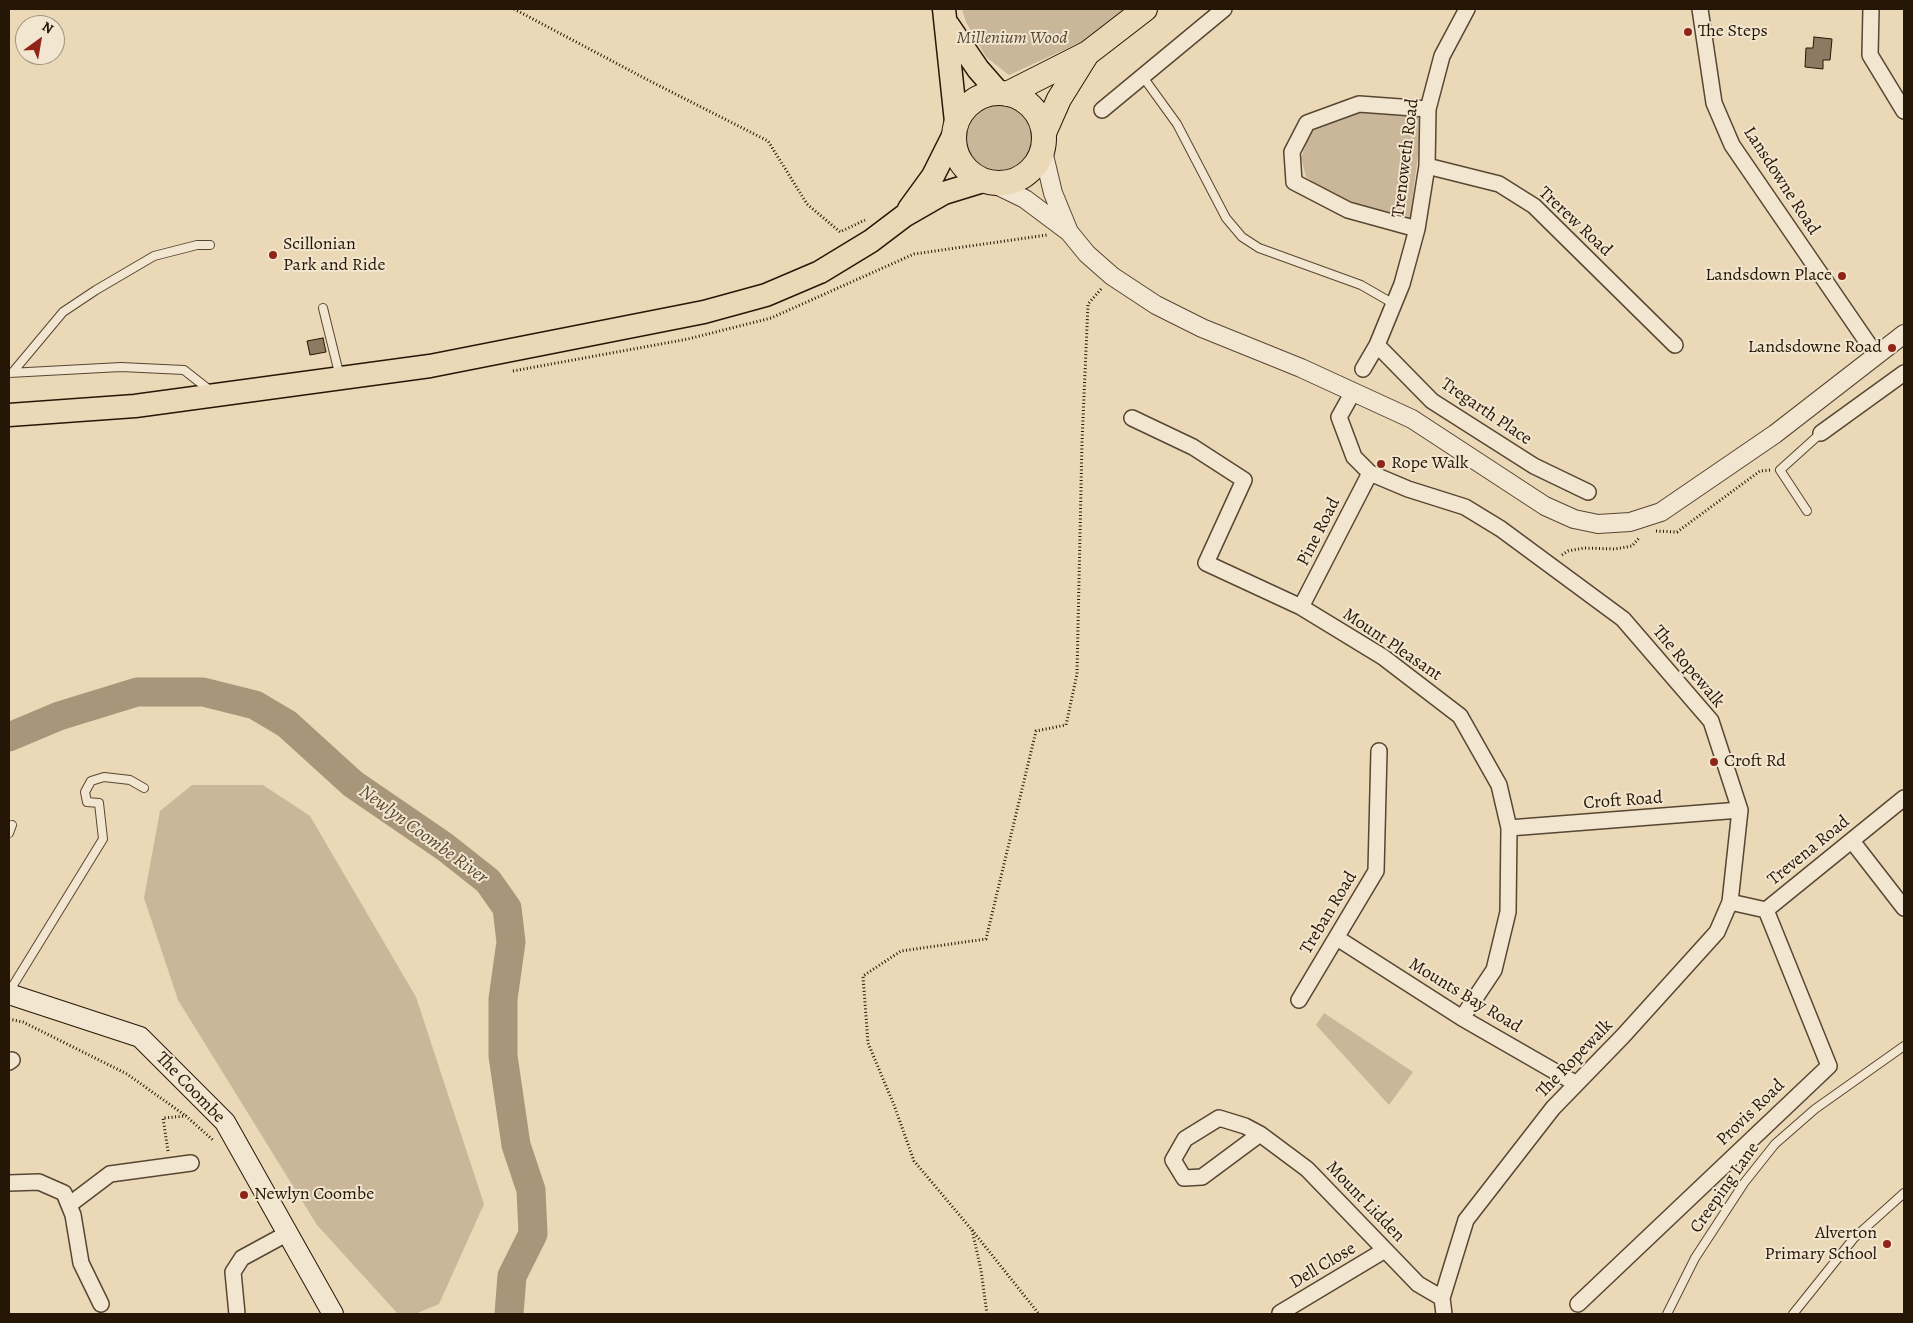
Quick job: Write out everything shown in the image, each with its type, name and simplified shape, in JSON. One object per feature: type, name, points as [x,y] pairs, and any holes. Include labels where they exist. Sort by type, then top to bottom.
[{"type":"highway","points":[[1088,53],[1063,92],[1036,164],[1026,175],[1012,182],[988,182],[971,174],[961,163],[955,150],[955,129],[963,110],[973,101],[985,95],[1003,93],[1088,53],[1145,9]]},
{"type":"highway","points":[[1003,93],[1029,104],[1039,118],[1043,142]]},
{"type":"main road","points":[[945,16],[978,69],[1003,93]]},
{"type":"main road","points":[[904,216],[933,176],[955,129],[945,16]]},
{"type":"main road","points":[[9,415],[135,406],[430,366],[704,312],[766,295],[820,272],[871,240],[904,216],[946,192],[988,182]]},
{"type":"main road","name":"The Coombe","points":[[9,993],[140,1036],[225,1122],[333,1314]]},
{"type":"street","points":[[1102,110],[1224,9]]},
{"type":"street","name":"Trenoweth Road","points":[[1363,369],[1377,345],[1402,284],[1417,229],[1427,166],[1428,109],[1442,56],[1467,9]]},
{"type":"street","name":"Lansdowne Road","points":[[1700,9],[1714,103],[1732,145],[1876,355]]},
{"type":"street","points":[[1871,9],[1870,55],[1904,111]]},
{"type":"street","points":[[1417,229],[1348,210],[1294,182],[1292,152],[1307,124],[1359,104],[1428,109]]},
{"type":"street","points":[[1043,142],[1053,193],[1069,232]]},
{"type":"street","name":"Trerew Road","points":[[1427,166],[1499,184],[1534,206],[1675,346]]},
{"type":"street","points":[[988,182],[1025,199],[1069,232],[1087,254],[1112,276],[1156,305],[1412,419],[1545,506],[1574,519],[1598,524],[1630,522],[1646,525],[1660,512],[1775,434],[1904,334]]},
{"type":"street","name":"Tregarth Place","points":[[1377,345],[1432,401],[1534,466],[1588,492]]},
{"type":"street","points":[[1821,433],[1904,373]]},
{"type":"street","name":"The Ropewalk","points":[[1353,392],[1339,418],[1354,457],[1370,473],[1408,489],[1465,507],[1501,529],[1623,619],[1711,720],[1740,810],[1730,902],[1717,932],[1623,1036],[1575,1083],[1501,1173],[1466,1220],[1442,1298]]},
{"type":"street","name":"Mount Pleasant","points":[[1132,418],[1193,447],[1244,480],[1206,563],[1301,607],[1383,657],[1460,716],[1499,785],[1509,828],[1508,912],[1494,970],[1462,1018]]},
{"type":"street","name":"Pine Road","points":[[1301,607],[1370,473]]},
{"type":"street","name":"Treban Road","points":[[1299,1000],[1376,871],[1379,751]]},
{"type":"street","name":"Trevena Road","points":[[1730,902],[1766,910],[1904,798]]},
{"type":"street","name":"Croft Road","points":[[1509,828],[1740,810]]},
{"type":"street","points":[[1852,841],[1904,908]]},
{"type":"street","name":"Provis Road","points":[[1578,1304],[1829,1066],[1766,910]]},
{"type":"street","name":"Mounts Bay Road","points":[[1337,938],[1462,1018],[1575,1083]]},
{"type":"street","name":"Mount Lidden","points":[[1260,1134],[1202,1177],[1184,1178],[1173,1160],[1185,1139],[1219,1118],[1244,1126],[1260,1134],[1307,1169],[1418,1284],[1442,1298]]},
{"type":"street","points":[[69,1205],[110,1174],[190,1163]]},
{"type":"street","points":[[9,1184],[39,1182],[64,1193],[73,1215],[81,1263],[101,1304]]},
{"type":"street","points":[[237,1314],[232,1272],[242,1258],[288,1233]]},
{"type":"street","name":"Dell Close","points":[[1280,1314],[1386,1250]]},
{"type":"street","points":[[1442,1298],[1444,1314]]},
{"type":"lane","points":[[1143,77],[1177,124],[1226,218],[1242,237],[1259,248],[1361,285],[1394,304]]},
{"type":"lane","points":[[10,373],[63,312],[96,290],[154,256],[197,246],[210,245]]},
{"type":"lane","points":[[323,308],[340,379]]},
{"type":"lane","points":[[10,373],[121,367],[184,370],[218,396]]},
{"type":"lane","points":[[1808,511],[1780,470],[1821,433]]},
{"type":"lane","points":[[9,993],[103,839],[100,803],[87,802],[85,792],[91,781],[104,777],[130,780],[144,788]]},
{"type":"lane","name":"Creeping Lane","points":[[1667,1314],[1695,1258],[1744,1183],[1774,1144],[1815,1109],[1904,1046]]},
{"type":"lane","points":[[1793,1314],[1854,1238],[1904,1193]]},
{"type":"path","points":[[514,9],[646,80],[768,141],[807,204],[840,232],[871,217]]},
{"type":"path","points":[[1039,1314],[914,1161],[894,1105],[868,1043],[863,976],[901,951],[986,940],[1036,731],[1066,725],[1077,674],[1082,442],[1088,304],[1112,276]]},
{"type":"path","points":[[1549,564],[1568,551],[1632,546],[1646,525],[1661,533],[1677,532],[1760,471],[1780,470]]},
{"type":"path","points":[[9,1019],[23,1022],[127,1074],[186,1116],[214,1141]]},
{"type":"path","points":[[168,1151],[163,1118],[186,1116]]},
{"type":"path","points":[[972,1230],[981,1270],[987,1314]]},
{"type":"green space","name":"Millenium Wood","points":[[962,9],[1124,9],[1081,42],[1009,75],[986,57],[966,22]]},
{"type":"green space","points":[[1001,104],[1014,107],[1026,114],[1033,126],[1036,139],[1033,152],[1026,164],[1014,171],[1001,174],[988,171],[976,164],[969,152],[966,139],[969,126],[976,114],[988,107]]},
{"type":"green space","points":[[1369,106],[1419,111],[1422,124],[1410,217],[1402,220],[1331,194],[1306,177],[1301,158],[1311,130]]},
{"type":"green space","points":[[192,785],[263,785],[310,816],[416,997],[484,1204],[439,1304],[415,1314],[398,1314],[317,1225],[178,1000],[144,898],[160,811]]},
{"type":"green space","points":[[1324,1013],[1413,1072],[1389,1105],[1316,1025]]},
{"type":"building","points":[[1814,37],[1832,39],[1830,60],[1823,60],[1823,69],[1805,67],[1806,48],[1813,48]]},
{"type":"building","points":[[323,338],[326,352],[310,355],[307,341]]},
{"type":"waterway","name":"Newlyn Coombe River","points":[[9,737],[59,716],[137,692],[203,692],[255,705],[287,724],[353,784],[445,847],[488,881],[507,908],[511,942],[503,999],[503,1056],[516,1145],[531,1190],[533,1234],[512,1276],[509,1314]]},
{"type":"place","name":"The Steps","points":[[1688,32]]},
{"type":"place","name":"Scillonian Park and Ride","points":[[273,255]]},
{"type":"place","name":"Landsdown Place","points":[[1842,276]]},
{"type":"place","name":"Landsdowne Road","points":[[1892,348]]},
{"type":"place","name":"Rope Walk","points":[[1381,464]]},
{"type":"place","name":"Croft Rd","points":[[1714,762]]},
{"type":"place","name":"Newlyn Coombe","points":[[244,1195]]},
{"type":"place","name":"Alverton Primary School","points":[[1887,1244]]}]
